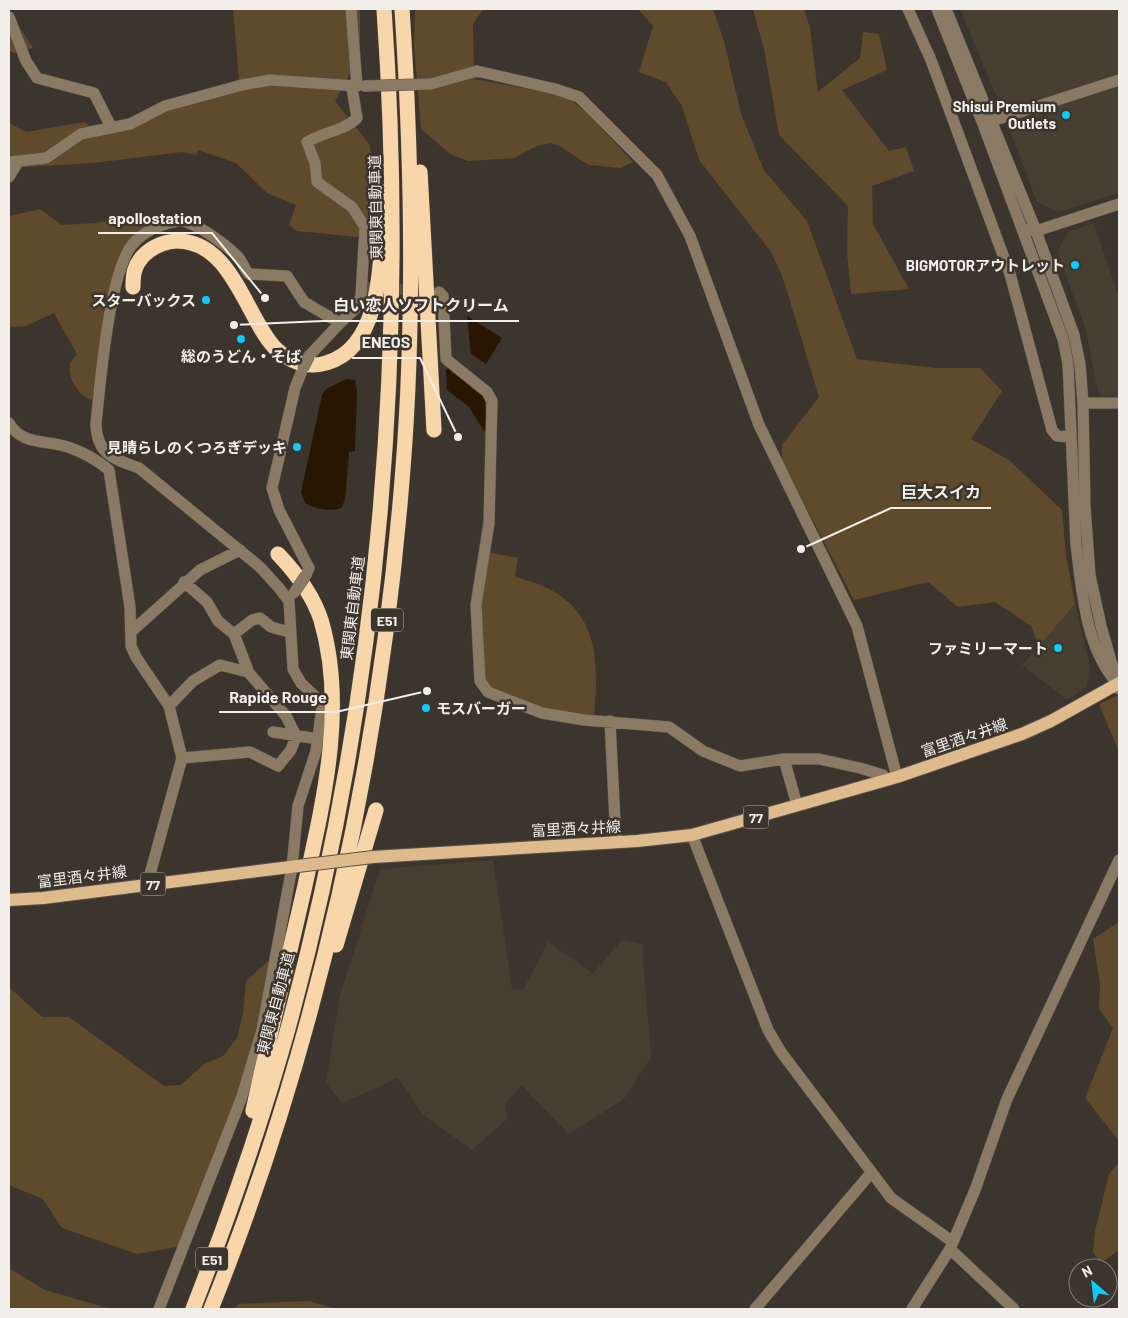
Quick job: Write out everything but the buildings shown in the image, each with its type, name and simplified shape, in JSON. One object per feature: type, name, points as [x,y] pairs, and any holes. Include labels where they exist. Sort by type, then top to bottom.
[{"type":"highway","name":"東関東自動車道","points":[[193,1309],[238,1189],[288,1026],[336,820],[358,701],[372,593],[389,397],[393,272],[390,108],[384,9]]},
{"type":"highway","name":"E51","points":[[211,1309],[247,1214],[290,1086],[342,876],[376,703],[390,603],[403,468],[410,341],[411,212],[402,9]]},
{"type":"highway","points":[[405,51],[420,169],[434,430]]},
{"type":"highway","points":[[133,287],[135,267],[153,247],[173,241],[193,244],[210,254],[232,276],[269,340],[280,352],[294,362],[314,366],[341,358],[361,338],[367,326],[377,291],[390,108]]},
{"type":"highway","points":[[238,1189],[318,824],[330,748],[331,671],[324,634],[309,594],[278,554]]},
{"type":"highway","points":[[305,1030],[330,968],[376,810]]},
{"type":"main road","name":"富里酒々井線","points":[[9,900],[372,857],[616,842],[692,835],[892,778],[1022,734],[1119,685]]},
{"type":"street","points":[[159,1309],[241,1099],[262,1030],[295,867],[298,806],[319,739],[322,707],[320,701],[301,683],[293,669],[289,632],[292,597],[309,568],[280,510],[272,488],[294,388],[303,368],[309,356],[355,309],[361,296],[365,227],[352,207],[317,182],[315,163],[307,142],[318,135],[350,124],[357,118],[358,87],[351,9]]},
{"type":"street","points":[[908,9],[934,69],[1010,274],[1052,430],[1057,436],[1071,437]]},
{"type":"street","points":[[937,9],[1034,257],[1063,339],[1068,364],[1076,545],[1087,615],[1104,668],[1119,685]]},
{"type":"street","points":[[946,9],[1070,319],[1080,364],[1083,403],[1085,507],[1090,576],[1101,626],[1119,685]]},
{"type":"street","points":[[9,17],[26,61],[37,78],[94,93],[112,127]]},
{"type":"street","points":[[9,177],[13,162],[46,158],[81,134],[130,124],[154,111],[180,101],[270,80],[358,87],[431,84],[477,71],[546,86],[579,97],[657,176],[690,236],[759,425],[857,626],[892,778]]},
{"type":"street","points":[[992,121],[1119,80]]},
{"type":"street","points":[[1020,225],[1036,231],[1119,204]]},
{"type":"street","points":[[292,597],[240,550],[139,468],[111,457],[99,441],[96,424],[116,282],[129,250],[144,234],[157,226],[178,221],[188,222],[201,228],[240,259],[249,274],[287,276],[304,302],[340,323]]},
{"type":"street","points":[[1034,257],[1032,242],[1036,231]]},
{"type":"street","points":[[439,292],[443,296],[444,355],[487,392],[492,401],[489,523],[475,620],[480,681],[488,692],[542,713],[584,720],[670,727],[703,751],[740,766],[784,759],[840,762],[892,778]]},
{"type":"street","points":[[1083,403],[1119,403]]},
{"type":"street","points":[[9,423],[14,432],[23,439],[66,446],[80,451],[109,470],[130,607],[131,646],[136,657],[169,706],[182,758],[147,885]]},
{"type":"street","points":[[109,470],[121,462]]},
{"type":"street","points":[[131,632],[184,582],[200,570],[240,550]]},
{"type":"street","points":[[182,758],[250,752],[278,766],[291,750],[296,736],[286,716],[256,684],[248,672],[234,634],[218,621],[207,602],[184,582]]},
{"type":"street","points":[[234,634],[252,620],[260,618],[271,627],[289,632]]},
{"type":"street","points":[[169,706],[193,681],[220,665],[248,672]]},
{"type":"street","points":[[610,721],[616,842]]},
{"type":"street","points":[[273,732],[319,739]]},
{"type":"street","points":[[784,759],[797,804]]},
{"type":"street","points":[[692,835],[768,1030],[781,1052],[891,1198],[952,1245],[1014,1309]]},
{"type":"street","points":[[912,1309],[952,1245],[1008,1099],[1119,860]]},
{"type":"street","points":[[754,1309],[871,1173]]},
{"type":"shaded area","points":[[233,9],[360,9],[360,55],[335,101],[370,145],[373,180],[371,226],[357,237],[297,231],[289,225],[296,205],[267,193],[236,163],[198,150],[197,155],[182,152],[93,163],[9,168],[9,123],[26,132],[85,122],[89,126],[131,118],[239,79]]},
{"type":"shaded area","points":[[415,9],[483,9],[473,24],[474,79],[566,96],[587,113],[633,162],[621,168],[589,165],[559,146],[550,143],[537,146],[514,158],[468,161],[450,154],[421,129],[414,45]]},
{"type":"shaded area","points":[[638,9],[713,9],[724,41],[741,114],[764,170],[807,221],[857,359],[935,368],[980,368],[1002,391],[971,439],[1009,460],[1062,510],[1066,555],[1075,604],[1039,646],[1031,626],[995,602],[958,607],[928,582],[854,600],[782,460],[782,445],[819,397],[783,278],[771,252],[699,160],[682,106],[666,82],[639,72],[653,26]]},
{"type":"shaded area","points":[[753,9],[804,9],[810,28],[818,92],[860,58],[863,32],[879,34],[887,70],[842,90],[889,151],[906,147],[914,171],[872,186],[873,224],[909,289],[851,294],[847,252],[848,206],[779,135],[765,53]]},
{"type":"shaded area","name":"Shisui Premium Outlets","points":[[960,9],[1119,9],[1119,193],[1058,212],[1037,202],[1010,131],[1015,121],[1009,108],[1000,105]]},
{"type":"shaded area","points":[[9,13],[33,48],[15,53],[9,51]]},
{"type":"shaded area","points":[[40,209],[62,225],[95,223],[148,215],[177,218],[130,243],[97,395],[91,400],[78,391],[72,380],[70,364],[77,354],[54,313],[26,326],[11,327],[9,324],[9,216]]},
{"type":"shaded area","points":[[1094,223],[1119,297],[1119,396],[1102,396],[1098,392],[1085,327],[1057,252],[1068,232]]},
{"type":"shaded area","points":[[467,316],[502,338],[486,364],[471,354]]},
{"type":"shaded area","points":[[450,367],[453,374],[456,373],[484,397],[488,428],[484,431],[469,407],[447,390],[446,370]]},
{"type":"shaded area","points":[[346,379],[355,380],[357,392],[355,451],[349,452],[345,500],[341,508],[328,510],[305,503],[301,492],[322,395],[326,389]]},
{"type":"shaded area","points":[[488,552],[518,558],[515,577],[541,586],[562,597],[577,611],[587,627],[593,646],[596,667],[594,716],[543,710],[491,690],[482,675],[478,620]]},
{"type":"shaded area","points":[[1075,604],[1090,665],[1087,687],[1067,700],[1022,665]]},
{"type":"shaded area","points":[[1119,695],[1119,752],[1099,704]]},
{"type":"shaded area","points":[[493,860],[512,988],[523,990],[548,942],[593,973],[622,940],[642,944],[651,1057],[624,1099],[569,1134],[522,1086],[505,1103],[507,1119],[472,1150],[422,1114],[398,1078],[342,1103],[326,1083],[340,995],[380,869]]},
{"type":"shaded area","points":[[1119,922],[1119,1141],[1085,1098],[1113,1028],[1099,1009],[1100,984],[1093,939]]},
{"type":"shaded area","points":[[277,953],[289,962],[291,980],[280,1018],[182,1246],[137,1254],[62,1228],[43,1199],[9,1185],[9,987],[42,1017],[69,1017],[164,1086],[181,1085],[204,1064],[223,1056],[237,1038],[243,1013],[246,981]]},
{"type":"shaded area","points":[[1119,1162],[1119,1250],[1108,1258],[1097,1258],[1093,1252],[1095,1231],[1109,1174]]},
{"type":"shaded area","points":[[9,1268],[45,1290],[111,1309],[9,1309]]},
{"type":"shaded area","points":[[309,1301],[336,1309],[234,1309],[238,1304]]},
{"type":"tunnel","points":[[362,287],[418,291]]},
{"type":"place","name":"Shisui Premium Outlets","points":[[1066,115]]},
{"type":"place","name":"BIGMOTORアウトレット","points":[[1075,265]]},
{"type":"place","name":"apollostation","points":[[265,298]]},
{"type":"place","name":"スターバックス","points":[[206,300]]},
{"type":"place","name":"白い恋人ソフトクリーム","points":[[234,325]]},
{"type":"place","name":"総のうどん・そば","points":[[241,339]]},
{"type":"place","name":"ENEOS","points":[[458,437]]},
{"type":"place","name":"見晴らしのくつろぎデッキ","points":[[297,447]]},
{"type":"place","name":"巨大スイカ","points":[[801,549]]},
{"type":"place","name":"ファミリーマート","points":[[1058,648]]},
{"type":"place","name":"Rapide Rouge","points":[[427,691]]},
{"type":"place","name":"モスバーガー","points":[[426,708]]}]
